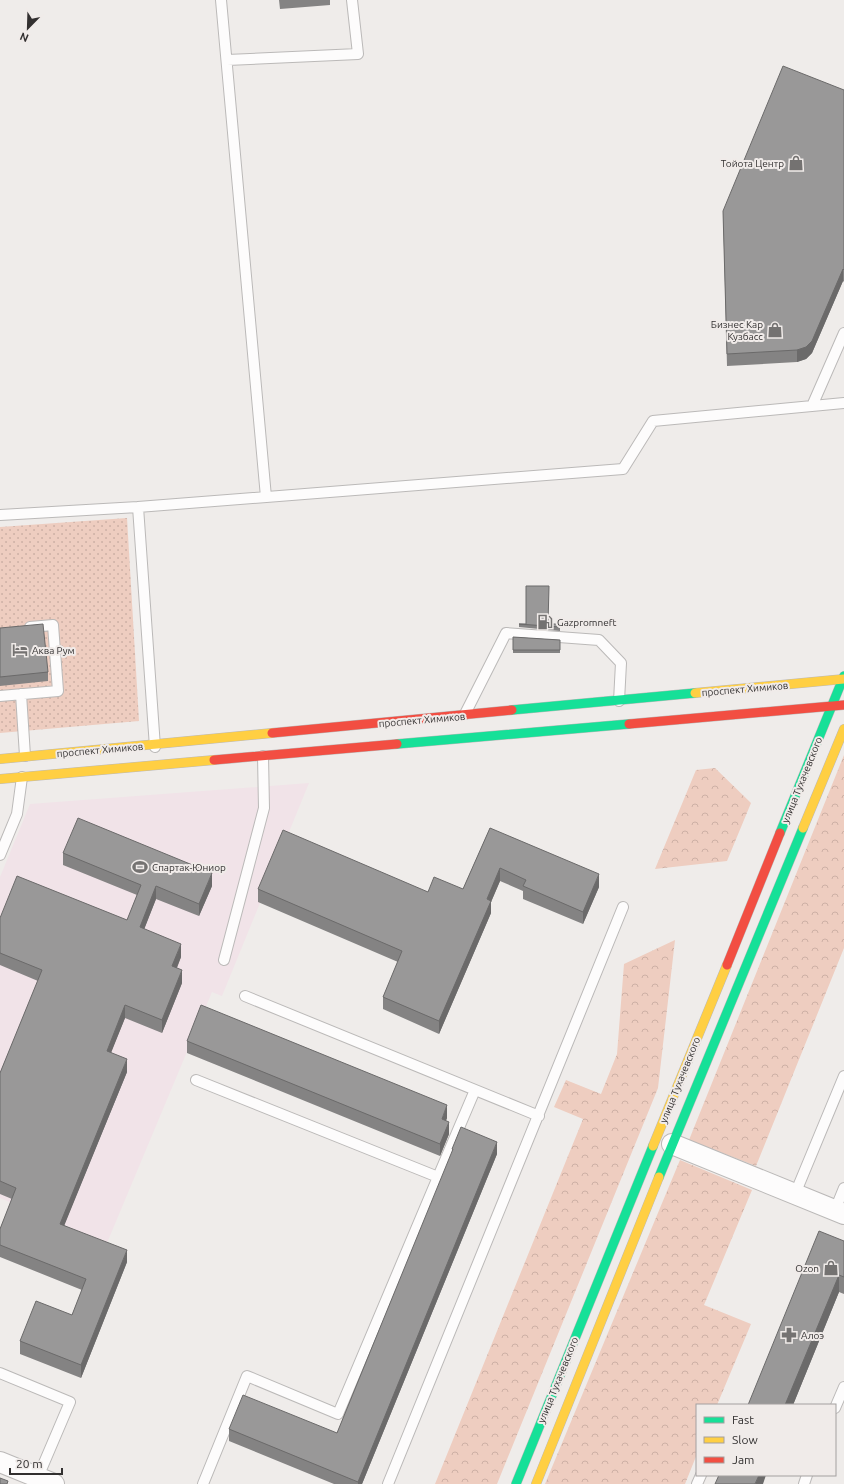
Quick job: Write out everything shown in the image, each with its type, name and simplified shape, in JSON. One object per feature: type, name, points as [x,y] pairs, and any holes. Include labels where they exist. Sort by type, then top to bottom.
[{"type":"main road","name":"проспект Химиков","points":[[0,758],[464,716],[844,678]]},
{"type":"main road","name":"улица Тухачевского","points":[[516,1484],[844,678]]},
{"type":"main road","name":"проспект Химиков","points":[[0,779],[844,705]]},
{"type":"main road","name":"улица Тухачевского","points":[[536,1484],[672,1144],[844,729]]},
{"type":"street","points":[[672,1144],[839,1212]]},
{"type":"street","points":[[0,1462],[46,1481]]},
{"type":"lane","points":[[222,0],[266,497]]},
{"type":"lane","points":[[227,60],[358,54],[352,0]]},
{"type":"lane","points":[[812,406],[844,333]]},
{"type":"lane","points":[[0,515],[138,508],[623,469],[653,420],[844,402]]},
{"type":"lane","points":[[138,508],[157,765]]},
{"type":"lane","points":[[0,696],[58,691],[52,625],[22,628]]},
{"type":"lane","points":[[464,716],[506,633],[599,640],[621,663],[619,701]]},
{"type":"lane","points":[[21,694],[25,756]]},
{"type":"lane","points":[[224,960],[264,808],[263,756]]},
{"type":"lane","points":[[0,855],[16,814],[22,777]]},
{"type":"lane","points":[[388,1484],[623,907]]},
{"type":"lane","points":[[245,996],[539,1116]]},
{"type":"lane","points":[[796,1194],[844,1076]]},
{"type":"lane","points":[[196,1080],[438,1177]]},
{"type":"lane","points":[[203,1484],[247,1376],[338,1414],[475,1090]]},
{"type":"lane","points":[[839,1212],[844,1188]]},
{"type":"lane","points":[[0,1373],[70,1402],[46,1481]]},
{"type":"lane","points":[[836,1406],[844,1386]]},
{"type":"shaded area","points":[[309,783],[222,996],[212,992],[107,1243],[0,1198],[0,877],[30,804]]},
{"type":"green space","points":[[127,518],[139,721],[0,733],[0,527]]},
{"type":"green space","points":[[844,755],[844,948],[756,1166],[689,1140]]},
{"type":"green space","points":[[715,768],[751,803],[727,861],[655,869],[696,770]]},
{"type":"green space","points":[[675,940],[658,1088],[497,1484],[435,1484],[583,1119],[554,1107],[566,1080],[601,1094],[617,1054],[624,964]]},
{"type":"green space","points":[[680,1160],[752,1190],[704,1305],[751,1324],[717,1404],[696,1404],[696,1456],[685,1484],[545,1484]]},
{"type":"building","name":"Тойота Центр","points":[[783,66],[844,90],[844,270],[843,269],[812,341],[806,347],[797,350],[727,354],[723,211]]},
{"type":"building","points":[[526,586],[549,586],[548,624],[560,624],[560,627],[519,624],[526,624]]},
{"type":"building","points":[[43,624],[48,672],[0,677],[0,628]]},
{"type":"building","points":[[513,637],[560,640],[560,650],[513,650]]},
{"type":"building","points":[[78,818],[212,873],[199,904],[156,886],[140,927],[181,944],[172,966],[182,970],[162,1020],[125,1005],[107,1051],[127,1059],[60,1224],[127,1250],[81,1365],[20,1341],[36,1301],[72,1315],[86,1279],[0,1245],[0,1229],[16,1188],[0,1181],[0,1073],[42,970],[0,953],[0,918],[17,876],[127,920],[141,885],[63,853]]},
{"type":"building","points":[[490,828],[599,874],[583,912],[523,886],[526,880],[500,868],[487,899],[491,901],[439,1021],[383,997],[402,951],[258,889],[283,830],[428,892],[434,877],[463,889]]},
{"type":"building","points":[[201,1005],[447,1105],[442,1119],[449,1122],[440,1144],[187,1041]]},
{"type":"building","points":[[461,1127],[497,1142],[358,1482],[229,1429],[243,1395],[337,1433]]},
{"type":"building","points":[[819,1231],[844,1241],[844,1277],[839,1275],[785,1404],[748,1404]]},
{"type":"building","points":[[719,1476],[759,1476],[755,1484],[715,1484]]},
{"type":"building","points":[[0,1478],[8,1481],[7,1484],[0,1484]]},
{"type":"traffic: fast","points":[[780,833],[844,676]]},
{"type":"traffic: fast","points":[[512,710],[695,693]]},
{"type":"traffic: fast","points":[[397,744],[629,724]]},
{"type":"traffic: fast","points":[[659,1177],[803,828]]},
{"type":"traffic: fast","points":[[516,1484],[653,1146]]},
{"type":"traffic: slow","points":[[695,693],[844,679]]},
{"type":"traffic: slow","points":[[803,828],[844,729]]},
{"type":"traffic: slow","points":[[0,759],[272,733]]},
{"type":"traffic: slow","points":[[0,779],[214,760]]},
{"type":"traffic: slow","points":[[653,1146],[727,965]]},
{"type":"traffic: slow","points":[[536,1484],[659,1177]]},
{"type":"traffic: jam","points":[[629,724],[844,705]]},
{"type":"traffic: jam","points":[[272,733],[512,710]]},
{"type":"traffic: jam","points":[[214,760],[397,744]]},
{"type":"traffic: jam","points":[[727,965],[780,833]]},
{"type":"place","name":"Тойота Центр","points":[[796,163]]},
{"type":"place","name":"Бизнес Кар Кузбасс","points":[[775,330]]},
{"type":"place","name":"Gazpromneft","points":[[545,622]]},
{"type":"place","name":"Аква Рум","points":[[20,650]]},
{"type":"place","name":"Спартак-Юниор","points":[[140,867]]},
{"type":"place","name":"Ozon","points":[[831,1268]]},
{"type":"place","name":"Алоэ","points":[[789,1335]]}]
